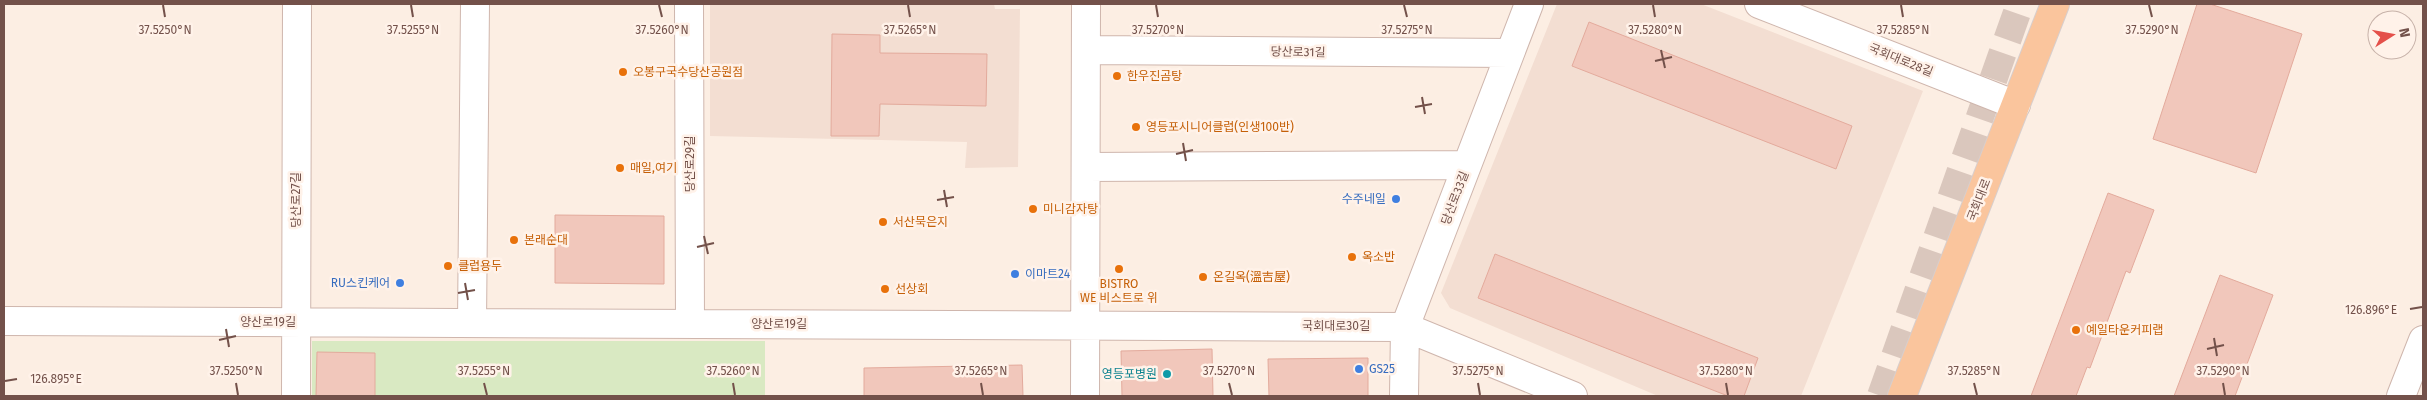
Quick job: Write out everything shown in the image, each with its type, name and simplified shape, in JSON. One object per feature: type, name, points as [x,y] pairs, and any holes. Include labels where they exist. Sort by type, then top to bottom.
[{"type":"main road","name":"국회대로","points":[[1902,396],[2055,4]]},
{"type":"street","name":"당산로27길","points":[[296,396],[297,4]]},
{"type":"street","name":"당산로29길","points":[[689,4],[690,324]]},
{"type":"street","points":[[1085,396],[1086,4]]},
{"type":"street","name":"당산로33길","points":[[1404,396],[1405,327],[1529,4]]},
{"type":"street","name":"국회대로28길","points":[[1759,4],[2016,105]]},
{"type":"street","points":[[472,323],[475,9]]},
{"type":"street","name":"당산로31길","points":[[1086,50],[1510,54]]},
{"type":"street","points":[[1086,167],[1467,165]]},
{"type":"street","name":"양산로19길","points":[[4,321],[1086,326]]},
{"type":"street","name":"국회대로30길","points":[[1086,326],[1405,327],[1573,396]]},
{"type":"street","points":[[2402,396],[2423,340]]},
{"type":"shaded area","points":[[710,4],[994,4],[995,9],[1020,9],[1018,167],[965,168],[967,142],[710,136]]},
{"type":"shaded area","points":[[1557,4],[1701,4],[1923,91],[1801,396],[1658,396],[1450,308],[1441,293]]},
{"type":"green space","points":[[312,341],[765,341],[765,396],[312,396]]},
{"type":"building","points":[[2197,4],[2210,4],[2302,34],[2256,173],[2153,139]]},
{"type":"building","points":[[1589,22],[1852,126],[1836,169],[1572,66]]},
{"type":"building","points":[[832,34],[880,35],[880,53],[987,54],[986,106],[880,104],[879,136],[831,136]]},
{"type":"building","points":[[2108,193],[2154,210],[2130,273],[2126,271],[2090,368],[2087,367],[2076,396],[2031,396]]},
{"type":"building","points":[[555,215],[664,216],[664,284],[555,283]]},
{"type":"building","points":[[1495,254],[1758,358],[1744,396],[1728,396],[1478,298]]},
{"type":"building","points":[[2220,275],[2273,295],[2235,396],[2174,396]]},
{"type":"building","name":"영등포병원","points":[[1212,349],[1213,396],[1122,396],[1121,351]]},
{"type":"building","points":[[317,352],[375,353],[375,396],[316,396]]},
{"type":"building","points":[[1368,358],[1368,396],[1269,396],[1268,359]]},
{"type":"building","points":[[1022,365],[1023,396],[864,396],[864,368]]},
{"type":"tunnel","points":[[1881,396],[2020,4]]},
{"type":"place","name":"오봉구국수당산공원점","points":[[623,72]]},
{"type":"place","name":"한우진곰탕","points":[[1117,76]]},
{"type":"place","name":"영등포시니어클럽(인생100반)","points":[[1136,127]]},
{"type":"place","name":"매일,여기","points":[[620,168]]},
{"type":"place","name":"수주네일","points":[[1396,199]]},
{"type":"place","name":"미니감자탕","points":[[1033,209]]},
{"type":"place","name":"서산묵은지","points":[[883,222]]},
{"type":"place","name":"본래순대","points":[[514,240]]},
{"type":"place","name":"옥소반","points":[[1352,257]]},
{"type":"place","name":"클럽용두","points":[[448,266]]},
{"type":"place","name":"BISTRO WE 비스트로 위","points":[[1119,269]]},
{"type":"place","name":"이마트24","points":[[1015,274]]},
{"type":"place","name":"온길옥(溫吉屋)","points":[[1203,277]]},
{"type":"place","name":"RU스킨케어","points":[[400,283]]},
{"type":"place","name":"선상회","points":[[885,289]]},
{"type":"place","name":"예일타운커피랩","points":[[2076,330]]},
{"type":"place","name":"GS25","points":[[1359,369]]},
{"type":"place","name":"영등포병원","points":[[1167,374]]}]
